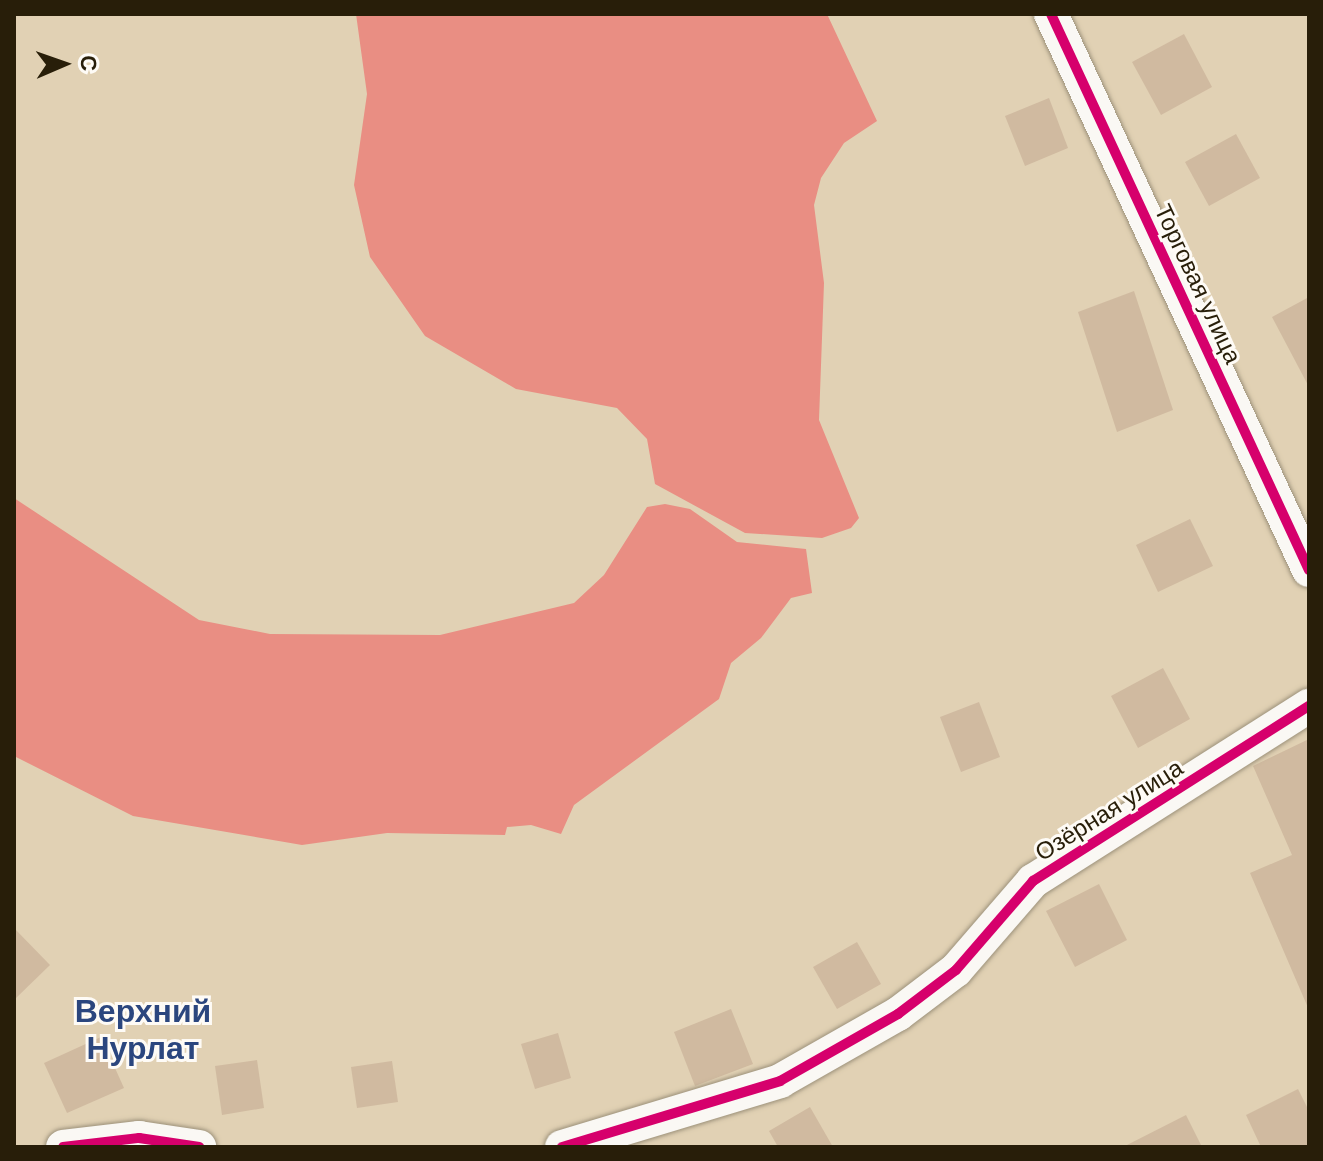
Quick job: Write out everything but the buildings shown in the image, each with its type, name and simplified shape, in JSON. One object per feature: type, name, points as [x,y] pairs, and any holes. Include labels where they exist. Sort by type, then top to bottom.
[{"type":"street","name":"Торговая улица","points":[[1051,14],[1309,570]]},
{"type":"street","name":"Озёрная улица","points":[[562,1147],[780,1081],[898,1014],[956,970],[1033,881],[1309,706]]},
{"type":"street","points":[[63,1147],[139,1138],[199,1147]]},
{"type":"shaded area","points":[[356,14],[827,14],[877,121],[844,143],[821,178],[814,205],[824,283],[819,420],[859,518],[851,528],[822,538],[745,533],[655,484],[647,439],[617,408],[516,389],[425,336],[370,257],[354,185],[367,94]]},
{"type":"shaded area","points":[[14,498],[199,620],[270,634],[440,635],[574,603],[604,575],[647,507],[665,504],[690,509],[737,542],[806,549],[812,593],[791,598],[761,638],[731,663],[719,699],[574,805],[561,834],[531,825],[507,827],[505,835],[387,833],[302,845],[133,816],[14,756]]},
{"type":"cycle path","points":[[1051,14],[1309,570]]},
{"type":"cycle path","points":[[562,1147],[780,1081],[898,1014],[956,970],[1033,881],[1309,706]]},
{"type":"cycle path","points":[[63,1147],[139,1138],[199,1147]]},
{"type":"district","name":"Верхний Нурлат","points":[[143,1030]]}]
